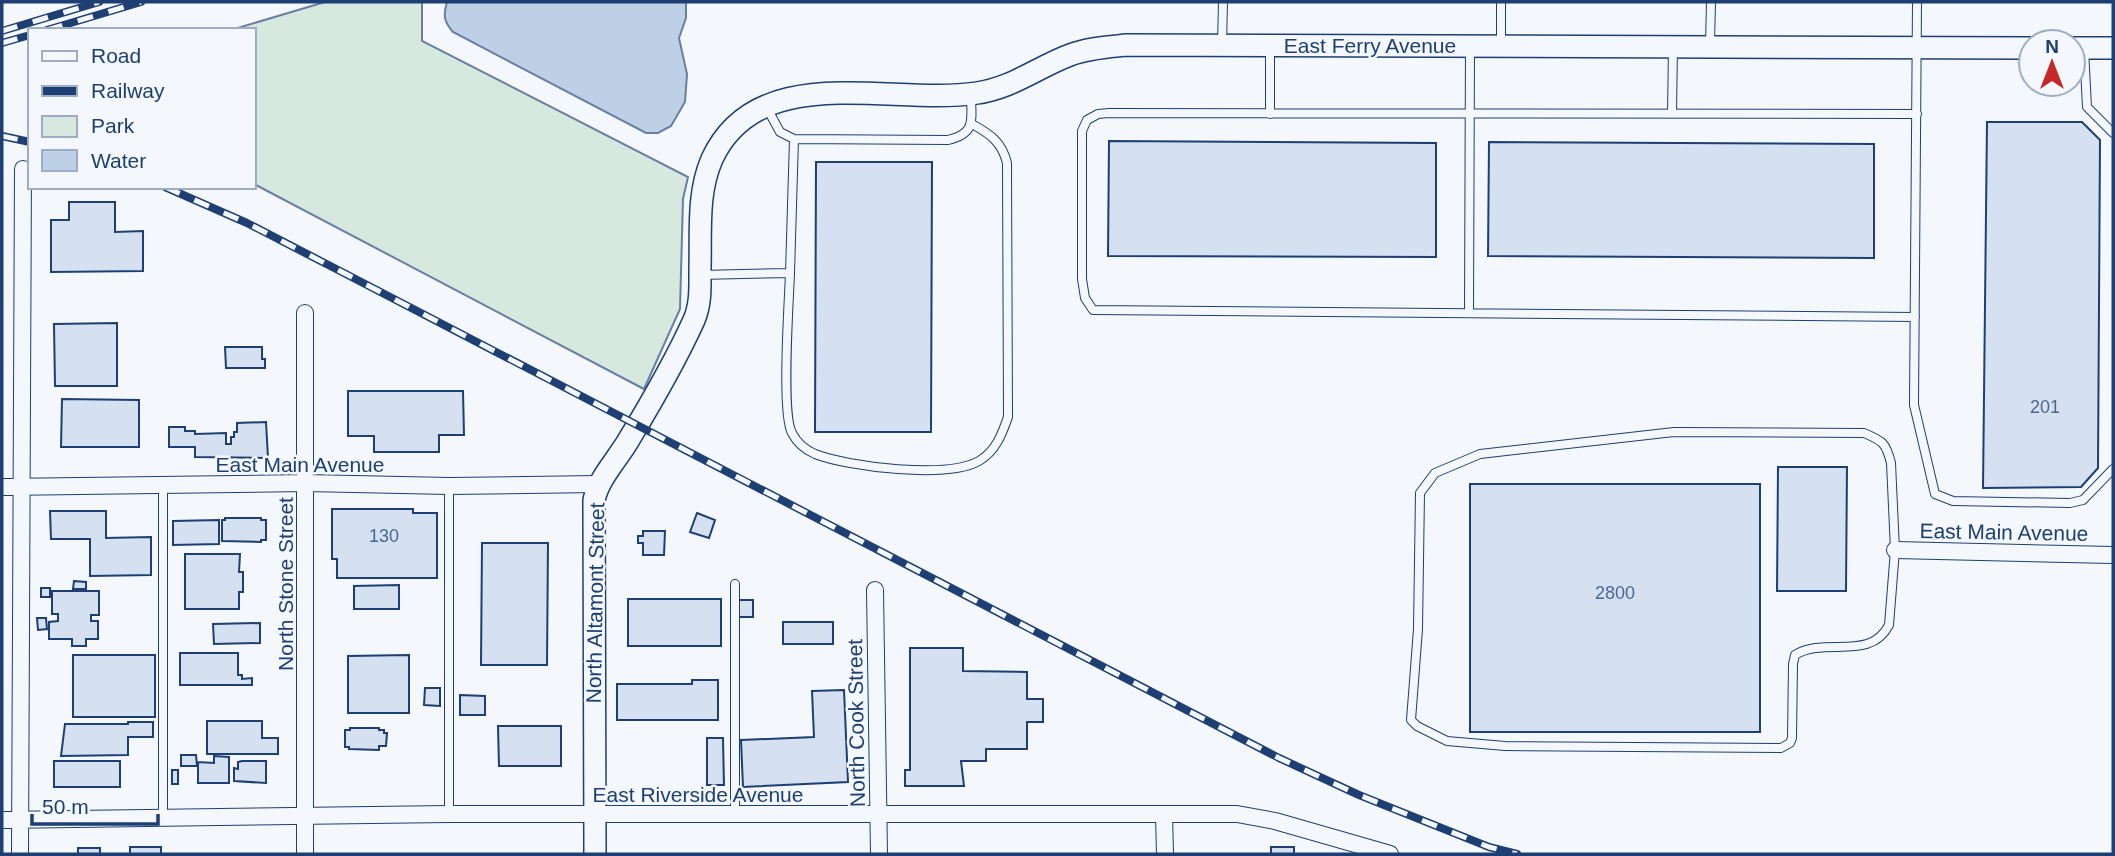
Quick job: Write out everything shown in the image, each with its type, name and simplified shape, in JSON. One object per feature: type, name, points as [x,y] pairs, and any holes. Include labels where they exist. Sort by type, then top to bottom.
[{"type":"street","name":"East Ferry Avenue","points":[[729,133],[754,111],[800,95],[971,93],[1011,84],[1070,55],[1087,50],[1127,46],[2017,47]]},
{"type":"street","points":[[2087,48],[2113,48]]},
{"type":"street","name":"North Altamont Street","points":[[594,854],[594,500],[598,484],[641,419],[693,323],[699,302],[703,190],[712,160],[729,133]]},
{"type":"street","points":[[20,854],[23,169]]},
{"type":"street","name":"North Stone Street","points":[[305,313],[305,854]]},
{"type":"street","name":"East Main Avenue","points":[[2,487],[598,484]]},
{"type":"street","name":"East Main Avenue","points":[[1895,550],[2113,555]]},
{"type":"street","name":"North Cook Street","points":[[875,590],[879,854]]},
{"type":"street","name":"East Riverside Avenue","points":[[2,820],[449,814],[1237,814],[1275,821],[1390,854]]},
{"type":"street","points":[[1164,814],[1165,854]]},
{"type":"lane","points":[[1222,46],[1223,2]]},
{"type":"lane","points":[[1501,2],[1501,46]]},
{"type":"lane","points":[[1710,46],[1711,2]]},
{"type":"lane","points":[[1917,2],[1914,405],[1935,494],[1953,501],[2070,503],[2083,499],[2113,469]]},
{"type":"lane","points":[[1270,46],[1270,114]]},
{"type":"lane","points":[[1469,312],[1470,46]]},
{"type":"lane","points":[[1672,114],[1673,46]]},
{"type":"lane","points":[[766,106],[780,132],[794,139],[948,140],[968,132],[972,124],[971,93]]},
{"type":"lane","points":[[2086,98],[2087,107],[2113,133]]},
{"type":"lane","points":[[1915,317],[1093,310],[1085,298],[1082,279],[1082,131],[1087,120],[1098,114],[1109,113],[1917,114]]},
{"type":"lane","points":[[794,139],[787,408],[791,432],[803,447],[816,454],[846,462],[913,470],[955,469],[979,461],[1001,437],[1007,417],[1007,163],[998,142],[972,124]]},
{"type":"lane","points":[[700,275],[790,273]]},
{"type":"lane","points":[[1674,432],[1864,433],[1881,440],[1888,450],[1895,550],[1889,625],[1883,635],[1871,643],[1850,647],[1814,648],[1795,655],[1792,738],[1790,743],[1781,748],[1505,746],[1447,741],[1417,726],[1411,720],[1418,629],[1420,493],[1435,473],[1480,454],[1674,432]]},
{"type":"lane","points":[[163,485],[163,817]]},
{"type":"lane","points":[[449,486],[449,814]]},
{"type":"lane","points":[[735,583],[735,815]]},
{"type":"green space","points":[[325,2],[422,2],[422,41],[688,177],[683,199],[680,309],[644,389],[256,185],[256,28],[238,28]]},
{"type":"water","points":[[447,2],[686,2],[686,18],[679,38],[687,74],[685,102],[671,126],[658,133],[646,133],[453,32],[445,18]]},
{"type":"building","points":[[1987,122],[2082,122],[2100,140],[2098,468],[2081,487],[1983,488]]},
{"type":"building","points":[[1109,141],[1436,143],[1436,257],[1108,256]]},
{"type":"building","points":[[1489,142],[1874,144],[1874,258],[1488,256]]},
{"type":"building","points":[[816,162],[932,162],[931,432],[815,432]]},
{"type":"building","points":[[69,202],[115,202],[115,232],[143,231],[143,271],[51,272],[51,220],[69,220]]},
{"type":"building","points":[[117,323],[117,386],[55,386],[54,324]]},
{"type":"building","points":[[225,347],[262,347],[265,368],[226,368]]},
{"type":"building","points":[[348,391],[463,391],[464,435],[439,435],[439,452],[374,452],[374,436],[348,436]]},
{"type":"building","points":[[62,399],[139,400],[139,447],[61,447]]},
{"type":"building","points":[[266,422],[268,458],[195,457],[195,447],[169,447],[169,427],[185,427],[185,431],[195,431],[195,434],[226,433],[226,444],[231,444],[231,437],[237,432],[237,423]]},
{"type":"building","points":[[1778,467],[1847,467],[1846,591],[1777,591]]},
{"type":"building","points":[[1470,484],[1760,484],[1760,732],[1470,732]]},
{"type":"building","points":[[332,509],[413,509],[413,513],[437,513],[437,578],[337,578],[337,559],[332,559]]},
{"type":"building","points":[[50,511],[106,511],[106,538],[151,537],[151,575],[90,576],[90,539],[51,539]]},
{"type":"building","points":[[697,513],[715,520],[709,538],[690,532]]},
{"type":"building","points":[[219,520],[219,544],[173,545],[173,521]]},
{"type":"building","points":[[222,520],[266,520],[266,540],[222,541]]},
{"type":"building","points":[[643,531],[665,531],[664,555],[643,555],[643,543],[638,543],[638,536],[643,536]]},
{"type":"building","points":[[482,543],[548,543],[547,665],[481,665]]},
{"type":"building","points":[[185,554],[240,554],[239,572],[243,572],[243,592],[239,592],[239,609],[185,609]]},
{"type":"building","points":[[74,581],[86,582],[86,589],[73,589]]},
{"type":"building","points":[[399,585],[399,609],[354,609],[354,586]]},
{"type":"building","points":[[41,588],[50,588],[50,597],[41,597]]},
{"type":"building","points":[[52,591],[99,591],[99,615],[91,615],[91,621],[98,621],[98,639],[86,639],[86,646],[72,646],[72,639],[49,639],[49,622],[58,621],[58,614],[52,614]]},
{"type":"building","points":[[628,599],[721,599],[721,646],[628,646]]},
{"type":"building","points":[[739,600],[753,600],[753,617],[739,617]]},
{"type":"building","points":[[37,618],[46,618],[47,629],[38,630]]},
{"type":"building","points":[[783,622],[833,622],[833,644],[783,644]]},
{"type":"building","points":[[260,623],[260,643],[214,644],[213,624]]},
{"type":"building","points":[[910,648],[963,648],[963,671],[1027,672],[1027,699],[1043,699],[1043,722],[1027,722],[1027,749],[986,749],[986,761],[961,761],[964,786],[905,786],[905,770],[910,770]]},
{"type":"building","points":[[180,653],[238,653],[238,675],[242,675],[242,679],[252,678],[252,685],[180,685]]},
{"type":"building","points":[[73,655],[155,655],[155,717],[73,717]]},
{"type":"building","points":[[409,655],[409,713],[348,713],[348,656]]},
{"type":"building","points":[[692,680],[718,680],[718,720],[617,720],[617,684],[692,684]]},
{"type":"building","points":[[425,688],[440,688],[440,706],[424,705]]},
{"type":"building","points":[[844,690],[848,782],[743,787],[741,740],[814,737],[812,691]]},
{"type":"building","points":[[460,695],[485,696],[485,715],[460,715]]},
{"type":"building","points":[[207,721],[262,721],[262,738],[278,738],[278,754],[207,754]]},
{"type":"building","points":[[153,722],[153,737],[128,737],[128,755],[61,756],[65,724]]},
{"type":"building","points":[[498,726],[561,726],[561,766],[499,766]]},
{"type":"building","points":[[345,730],[384,730],[384,733],[387,733],[386,746],[379,746],[379,750],[345,747]]},
{"type":"building","points":[[707,738],[723,738],[724,785],[707,785]]},
{"type":"building","points":[[181,755],[196,755],[197,766],[181,766]]},
{"type":"building","points":[[214,756],[229,757],[229,783],[198,783],[198,762],[214,763]]},
{"type":"building","points":[[54,761],[120,761],[120,787],[54,787]]},
{"type":"building","points":[[266,761],[266,783],[234,781],[234,768],[238,769],[238,762]]},
{"type":"building","points":[[172,770],[178,770],[178,784],[172,784]]},
{"type":"building","points":[[130,847],[161,847],[161,854],[130,854]]},
{"type":"building","points":[[1271,847],[1294,847],[1294,854],[1271,854]]},
{"type":"building","points":[[78,848],[100,848],[100,854],[78,854]]},
{"type":"railway","points":[[2,31],[99,2]]},
{"type":"railway","points":[[54,28],[141,2]]},
{"type":"railway","points":[[2,43],[28,36]]},
{"type":"railway","points":[[2,136],[28,142]]},
{"type":"railway","points":[[170,189],[247,223],[1279,758],[1359,795],[1489,847],[1517,854]]}]
